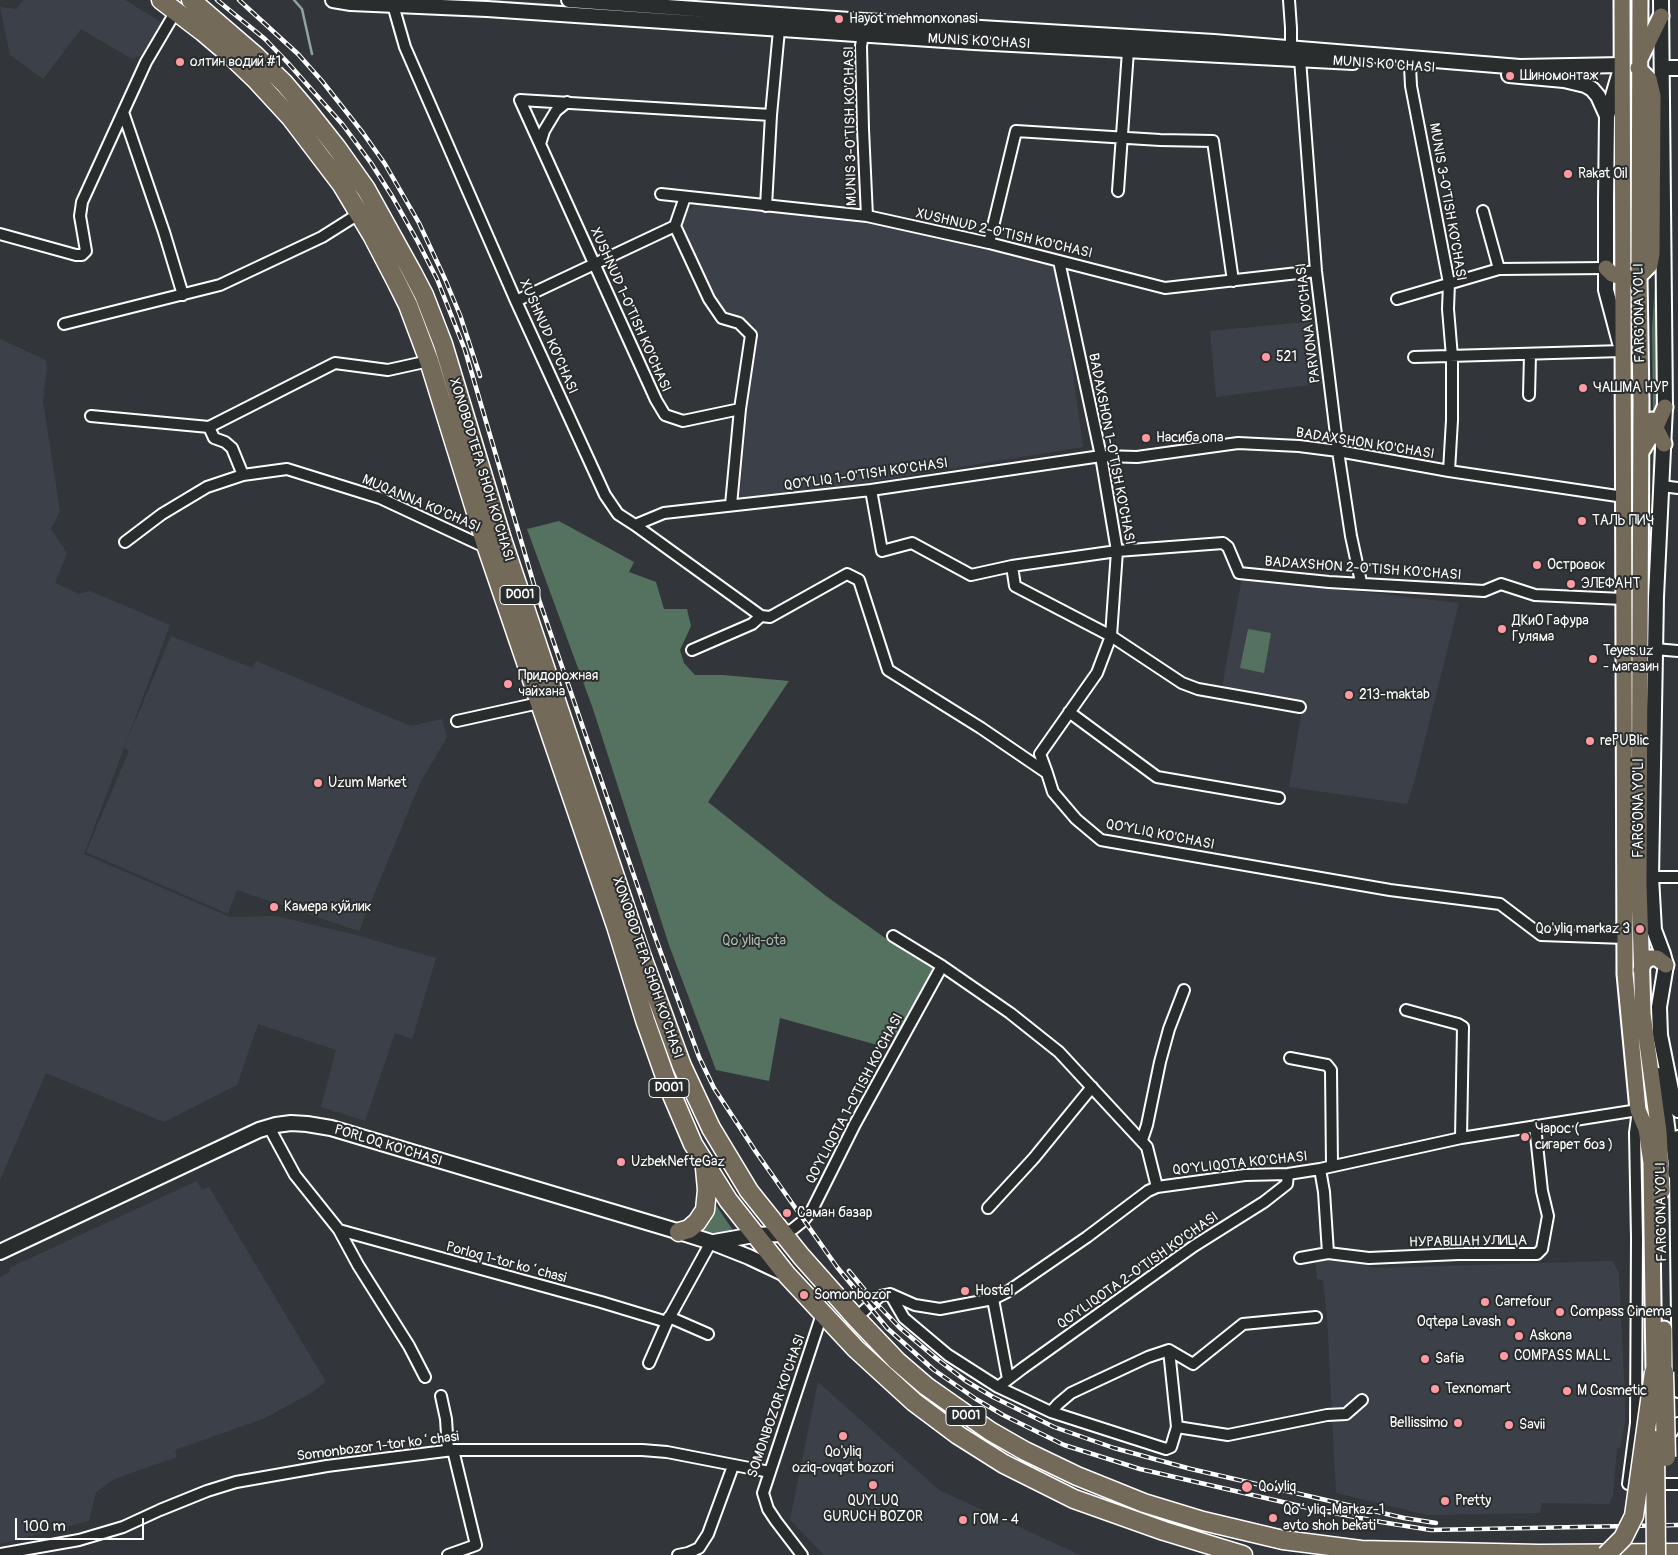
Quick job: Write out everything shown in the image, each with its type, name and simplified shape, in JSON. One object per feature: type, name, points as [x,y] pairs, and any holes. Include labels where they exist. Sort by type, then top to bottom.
[{"type":"highway","name":"XONOBODTEPA SHOH KO'CHASI","points":[[161,0],[230,55],[274,99],[312,144],[360,213],[385,258],[408,306],[429,361],[487,548],[547,700],[682,1066],[728,1160],[749,1192],[782,1234],[856,1318],[897,1361],[926,1386],[990,1431],[1024,1451],[1076,1476],[1144,1503],[1203,1521],[1283,1540],[1361,1550],[1539,1554],[1678,1553]]},
{"type":"highway","name":"XONOBODTEPA SHOH KO'CHASI","points":[[191,0],[256,56],[284,83],[307,110],[366,189],[424,295],[443,344],[502,539],[547,700],[645,1020],[669,1088],[688,1134],[705,1165],[728,1200],[787,1275],[856,1349],[914,1402],[958,1435],[1004,1464],[1074,1499],[1243,1555]]},
{"type":"highway","points":[[679,1232],[689,1229],[698,1222],[705,1210],[708,1190],[705,1165]]},
{"type":"highway","points":[[1659,1372],[1678,1458]]},
{"type":"highway","points":[[1606,1555],[1623,1538],[1634,1516],[1659,1372]]},
{"type":"highway","name":"FARG'ONA YO'LI","points":[[1656,1555],[1659,1372]]},
{"type":"highway","name":"FARG'ONA YO'LI","points":[[1659,1372],[1667,1555]]},
{"type":"highway","points":[[1203,1521],[1285,1550],[1310,1555]]},
{"type":"main road","name":"FARG'ONA YO'LI","points":[[1622,0],[1625,974],[1638,1110],[1646,1129],[1651,1163],[1659,1372]]},
{"type":"main road","name":"FARG'ONA YO'LI","points":[[1640,0],[1639,276],[1641,454],[1639,884],[1643,1014],[1657,1111],[1661,1154],[1659,1372]]},
{"type":"main road","points":[[1640,64],[1662,16]]},
{"type":"main road","points":[[1622,65],[1640,64]]},
{"type":"main road","points":[[1606,268],[1612,274],[1623,278],[1629,279],[1639,276],[1650,265],[1652,254],[1657,89],[1640,64]]},
{"type":"main road","points":[[1641,402],[1664,444]]},
{"type":"main road","points":[[1641,454],[1665,408]]},
{"type":"main road","points":[[1641,970],[1644,962],[1650,958],[1657,958],[1666,965]]},
{"type":"street","name":"MUNIS KO'CHASI","points":[[334,0],[351,3],[393,5],[416,3],[487,4],[779,30],[1128,51],[1520,67],[1622,65]]},
{"type":"street","name":"MUNIS KO'CHASI","points":[[569,0],[1291,48],[1529,76],[1581,84],[1595,92],[1601,100],[1607,116]]},
{"type":"street","points":[[1289,0],[1292,28],[1291,48]]},
{"type":"street","points":[[1661,0],[1662,68],[1657,89],[1665,408],[1657,561],[1651,877],[1654,930],[1664,954],[1666,965],[1661,986],[1658,1019],[1669,1082],[1674,1103],[1678,1110]]},
{"type":"street","name":"XUSHNUD KO'CHASI","points":[[393,5],[405,47],[516,301],[605,495],[618,514],[635,524],[758,619]]},
{"type":"street","points":[[0,234],[76,255],[82,255],[86,251],[80,216],[82,202],[146,62],[176,11]]},
{"type":"street","points":[[863,35],[864,21]]},
{"type":"street","points":[[974,42],[975,27]]},
{"type":"street","points":[[766,206],[771,115],[779,30]]},
{"type":"street","points":[[1092,48],[1093,34]]},
{"type":"street","name":"MUNIS 3-O'TISH KO'CHASI","points":[[863,35],[866,216]]},
{"type":"street","points":[[1118,190],[1128,51]]},
{"type":"street","name":"PARVONA KO'CHASI","points":[[1300,59],[1316,271],[1338,451],[1361,582]]},
{"type":"street","name":"MUNIS 3-O'TISH KO'CHASI","points":[[1410,62],[1411,86],[1449,283],[1448,309],[1452,357],[1452,420],[1449,471]]},
{"type":"street","points":[[1607,116],[1622,65]]},
{"type":"street","points":[[1662,68],[1678,68]]},
{"type":"street","name":"XUSHNUD 1-O'TISH KO'CHASI","points":[[740,409],[683,420],[666,415],[656,400],[520,100],[771,115]]},
{"type":"street","points":[[540,144],[544,131],[556,111],[567,102]]},
{"type":"street","points":[[122,112],[164,232],[183,295]]},
{"type":"street","name":"FARG'ONA YO'LI","points":[[1607,116],[1606,290],[1623,351]]},
{"type":"street","points":[[990,244],[1016,131],[1213,142],[1233,281]]},
{"type":"street","name":"XUSHNUD 2-O'TISH KO'CHASI","points":[[661,194],[866,216],[990,244],[1165,288],[1316,271]]},
{"type":"street","points":[[516,301],[674,226],[685,197]]},
{"type":"street","points":[[1483,211],[1499,269]]},
{"type":"street","points":[[64,324],[220,285],[322,237],[360,213]]},
{"type":"street","points":[[674,226],[709,299],[722,318],[740,323],[752,335],[740,409],[731,505]]},
{"type":"street","name":"BADAXSHON 1-O'TISH KO'CHASI","points":[[1047,773],[1040,754],[1097,673],[1111,636],[1118,552],[1101,456],[1059,261]]},
{"type":"street","points":[[1397,299],[1499,269],[1606,268]]},
{"type":"street","points":[[1414,357],[1623,351]]},
{"type":"street","points":[[1529,396],[1530,355]]},
{"type":"street","points":[[91,416],[209,427],[335,363],[388,370],[429,361]]},
{"type":"street","points":[[209,427],[214,438],[232,448],[243,475]]},
{"type":"street","name":"BADAXSHON KO'CHASI","points":[[1101,456],[1137,457],[1238,443],[1299,446],[1449,471],[1624,496]]},
{"type":"street","name":"QO'YLIQ 1-O'TISH KO'CHASI","points":[[635,524],[664,513],[871,490],[1101,456]]},
{"type":"street","name":"MUQANNA KO'CHASI","points":[[125,542],[162,514],[207,487],[243,475],[287,469],[380,498],[487,548]]},
{"type":"street","points":[[1662,486],[1678,488]]},
{"type":"street","points":[[871,490],[882,551],[912,543],[971,574],[1012,566],[1118,552]]},
{"type":"street","name":"BADAXSHON 2-O'TISH KO'CHASI","points":[[1118,552],[1223,542],[1228,547],[1239,573],[1329,582],[1361,582],[1484,591],[1502,584],[1535,595],[1623,598]]},
{"type":"street","points":[[1012,566],[1015,586],[1111,636],[1182,683],[1198,689],[1300,707]]},
{"type":"street","points":[[692,650],[758,619],[770,617],[848,574],[859,580],[888,670],[981,728],[1047,773]]},
{"type":"street","points":[[1655,649],[1678,651]]},
{"type":"street","points":[[457,721],[547,700]]},
{"type":"street","points":[[1069,712],[1157,777],[1279,798]]},
{"type":"street","name":"QO'YLIQ KO'CHASI","points":[[1047,773],[1053,792],[1076,819],[1101,840],[1390,890],[1500,904],[1541,935],[1625,938]]},
{"type":"street","points":[[1651,877],[1678,877]]},
{"type":"street","points":[[893,936],[942,966],[1010,1013],[1059,1052],[1147,1146],[1157,1187]]},
{"type":"street","name":"QO'YLIQOTA 1-O'TISH KO'CHASI","points":[[782,1234],[793,1229],[803,1221],[812,1210],[855,1124],[942,966]]},
{"type":"street","points":[[1142,1140],[1160,1062],[1184,990]]},
{"type":"street","points":[[1406,1010],[1458,1024],[1463,1028],[1461,1138]]},
{"type":"street","points":[[1643,1014],[1668,1118],[1675,1173]]},
{"type":"street","points":[[1290,1058],[1327,1065],[1331,1070],[1332,1166]]},
{"type":"street","points":[[988,1208],[1034,1158],[1092,1087]]},
{"type":"street","points":[[1638,1110],[1635,1133],[1638,1238],[1636,1423],[1628,1484],[1678,1484]]},
{"type":"street","name":"QO'YLIQOTA KO'CHASI","points":[[890,1294],[915,1304],[940,1309],[993,1299],[1007,1292],[1087,1237],[1148,1191],[1157,1187],[1245,1175],[1288,1174],[1320,1170],[1461,1138],[1638,1110]]},
{"type":"street","name":"PORLOQ KO'CHASI","points":[[0,1252],[269,1127],[291,1123],[323,1126],[679,1232],[711,1242],[787,1275]]},
{"type":"street","name":"НУРАВШАН УЛИЦА","points":[[1328,1253],[1369,1258],[1458,1254],[1537,1254],[1542,1248],[1548,1216],[1542,1191],[1535,1126]]},
{"type":"street","points":[[269,1127],[294,1175],[338,1230],[409,1346],[425,1378]]},
{"type":"street","points":[[1678,1138],[1675,1173],[1678,1392]]},
{"type":"street","points":[[1300,1258],[1328,1253],[1324,1192],[1320,1170]]},
{"type":"street","name":"QO'YLIQOTA 2-O'TISH KO'CHASI","points":[[998,1387],[1194,1246],[1264,1202],[1287,1184],[1288,1174]]},
{"type":"street","name":"Porloq 1-tor koʻchasi","points":[[338,1230],[668,1320],[708,1334]]},
{"type":"street","points":[[649,1363],[668,1320],[711,1242],[754,1235],[782,1234]]},
{"type":"street","points":[[856,1318],[880,1296],[890,1294],[904,1318],[948,1356],[998,1387],[1051,1412],[1166,1449],[1171,1447],[1177,1427],[1169,1350]]},
{"type":"street","points":[[993,1299],[1008,1379]]},
{"type":"street","name":"SOMONBOZOR KO'CHASI","points":[[802,1555],[776,1521],[764,1501],[763,1493],[822,1314]]},
{"type":"street","points":[[1051,1412],[1071,1393],[1148,1357],[1169,1350],[1193,1364],[1243,1324],[1316,1317]]},
{"type":"street","points":[[441,1396],[450,1450],[476,1544],[448,1555]]},
{"type":"street","points":[[1177,1427],[1228,1435],[1327,1415],[1346,1414],[1362,1400]]},
{"type":"street","points":[[1636,1423],[1644,1433],[1652,1438],[1659,1439],[1670,1434],[1678,1423]]},
{"type":"street","name":"Somonbozor 1-tor koʻchasi","points":[[0,1554],[79,1540],[114,1529],[191,1497],[236,1482],[327,1466],[450,1450],[642,1450],[667,1452],[770,1472]]},
{"type":"street","points":[[678,1555],[694,1551],[704,1541],[714,1520],[733,1466]]},
{"type":"shaded area","points":[[23,0],[125,0],[164,24],[145,54],[132,59],[81,29],[43,79],[10,55],[0,7],[17,9]]},
{"type":"shaded area","points":[[697,204],[743,207],[865,221],[1058,263],[1083,447],[739,503],[755,325],[724,315],[681,225],[687,211]]},
{"type":"shaded area","name":"521","points":[[1315,321],[1324,383],[1216,397],[1210,331]]},
{"type":"shaded area","points":[[0,339],[46,360],[47,368],[43,401],[60,511],[51,529],[67,553],[55,583],[79,594],[90,591],[170,625],[125,745],[171,636],[252,668],[256,661],[411,726],[442,719],[447,737],[420,783],[359,931],[237,890],[228,914],[86,852],[129,751],[124,748],[84,854],[230,917],[276,916],[356,935],[436,958],[412,1039],[395,1033],[365,1121],[321,1107],[336,1050],[258,1024],[237,1085],[164,1122],[46,1073],[0,1180]]},
{"type":"shaded area","name":"213-maktab","points":[[1242,578],[1459,603],[1414,783],[1407,804],[1289,787],[1303,704],[1222,687]]},
{"type":"shaded area","points":[[197,1181],[202,1190],[209,1187],[326,1382],[311,1393],[265,1418],[175,1450],[177,1457],[114,1479],[96,1492],[89,1521],[0,1544],[0,1277],[10,1272],[9,1268]]},
{"type":"shaded area","points":[[1332,1255],[1373,1268],[1613,1261],[1619,1274],[1625,1423],[1620,1448],[1617,1448],[1613,1495],[1609,1504],[1542,1503],[1540,1513],[1427,1515],[1336,1493],[1327,1316],[1323,1280],[1317,1279],[1315,1256]]},
{"type":"shaded area","name":"Qo'yliq oziq-ovqat bozori","points":[[818,1382],[939,1490],[1080,1555],[824,1555],[790,1520]]},
{"type":"green space","points":[[494,0],[839,23],[839,28],[494,5]]},
{"type":"green space","points":[[1565,70],[1600,70],[1595,86],[1560,75]]},
{"type":"green space","points":[[1656,268],[1658,269],[1659,413],[1653,413],[1652,330]]},
{"type":"green space","points":[[1657,438],[1654,507],[1652,507],[1653,440]]},
{"type":"green space","name":"Qo‘yliq-ota","points":[[559,521],[634,562],[629,572],[656,582],[664,609],[687,609],[691,626],[680,650],[684,663],[695,675],[723,675],[789,681],[708,802],[826,896],[888,940],[935,967],[896,1040],[887,1035],[881,1046],[780,1018],[769,1081],[716,1070],[669,945],[593,709],[527,529]]},
{"type":"green space","points":[[1248,629],[1271,633],[1264,673],[1240,668]]},
{"type":"green space","points":[[714,1202],[734,1232],[725,1239],[698,1231],[710,1221]]},
{"type":"waterway","points":[[294,0],[302,9],[312,54]]},
{"type":"railway","points":[[217,0],[265,39],[343,125],[392,196],[437,279],[465,350],[535,588],[653,931],[699,1057],[714,1088],[756,1152],[837,1267],[887,1328],[934,1370],[1003,1415],[1064,1445],[1140,1469],[1313,1509],[1431,1530],[1678,1525]]},
{"type":"railway","points":[[239,0],[298,54],[322,81],[385,164],[419,223],[445,279],[460,315],[480,376]]},
{"type":"railway","points":[[849,1271],[900,1328],[937,1359],[966,1381],[993,1397],[1054,1427],[1114,1448],[1191,1469],[1404,1518],[1436,1523]]},
{"type":"place","name":"Hayot mehmonxonasi","points":[[839,19]]},
{"type":"place","name":"олтин водий #1","points":[[180,62]]},
{"type":"place","name":"Шиномонтаж","points":[[1510,76]]},
{"type":"place","name":"Rakat Oil","points":[[1568,174]]},
{"type":"place","name":"521","points":[[1266,357]]},
{"type":"place","name":"ЧАШМА НУР","points":[[1583,388]]},
{"type":"place","name":"Насиба опа","points":[[1146,438]]},
{"type":"place","name":"ТАЛЬ ПИЧ","points":[[1582,521]]},
{"type":"place","name":"Островок","points":[[1537,565]]},
{"type":"place","name":"ЭЛЕФАНТ","points":[[1571,584]]},
{"type":"place","name":"ДКиО Гафура Гуляма","points":[[1502,629]]},
{"type":"place","name":"Teyes.uz - магазин","points":[[1593,659]]},
{"type":"place","name":"Придорожная чайхана","points":[[508,684]]},
{"type":"place","name":"213-maktab","points":[[1349,695]]},
{"type":"place","name":"rePUBlic","points":[[1590,741]]},
{"type":"place","name":"Uzum Market","points":[[318,783]]},
{"type":"place","name":"Камера ку́йлик","points":[[274,907]]},
{"type":"place","name":"Qo'yliq markaz 3","points":[[1640,929]]},
{"type":"place","name":"Чарос ( сигарет боз )","points":[[1525,1137]]},
{"type":"place","name":"UzbekNefteGaz","points":[[621,1162]]},
{"type":"place","name":"Саман базар","points":[[787,1213]]},
{"type":"place","name":"Hostel","points":[[965,1291]]},
{"type":"place","name":"Somonbozor","points":[[804,1295]]},
{"type":"place","name":"Carrefour","points":[[1485,1302]]},
{"type":"place","name":"Compass Cinema","points":[[1560,1312]]},
{"type":"place","name":"Oqtepa Lavash","points":[[1511,1322]]},
{"type":"place","name":"Askona","points":[[1519,1336]]},
{"type":"place","name":"COMPASS MALL","points":[[1504,1356]]},
{"type":"place","name":"Safia","points":[[1425,1359]]},
{"type":"place","name":"Texnomart","points":[[1435,1389]]},
{"type":"place","name":"M Cosmetic","points":[[1567,1391]]},
{"type":"place","name":"Bellissimo","points":[[1458,1423]]},
{"type":"place","name":"Savii","points":[[1509,1425]]},
{"type":"place","name":"Qo'yliq oziq-ovqat bozori","points":[[843,1436]]},
{"type":"place","name":"QUYLUQ GURUCH BOZOR","points":[[873,1485]]},
{"type":"place","name":"Qo‘yliq","points":[[1247,1487]]},
{"type":"place","name":"Pretty","points":[[1445,1501]]},
{"type":"place","name":"Qoʻyliq-Markaz-1 avto shoh bekati","points":[[1273,1518]]},
{"type":"place","name":"ГОМ - 4","points":[[963,1520]]}]
